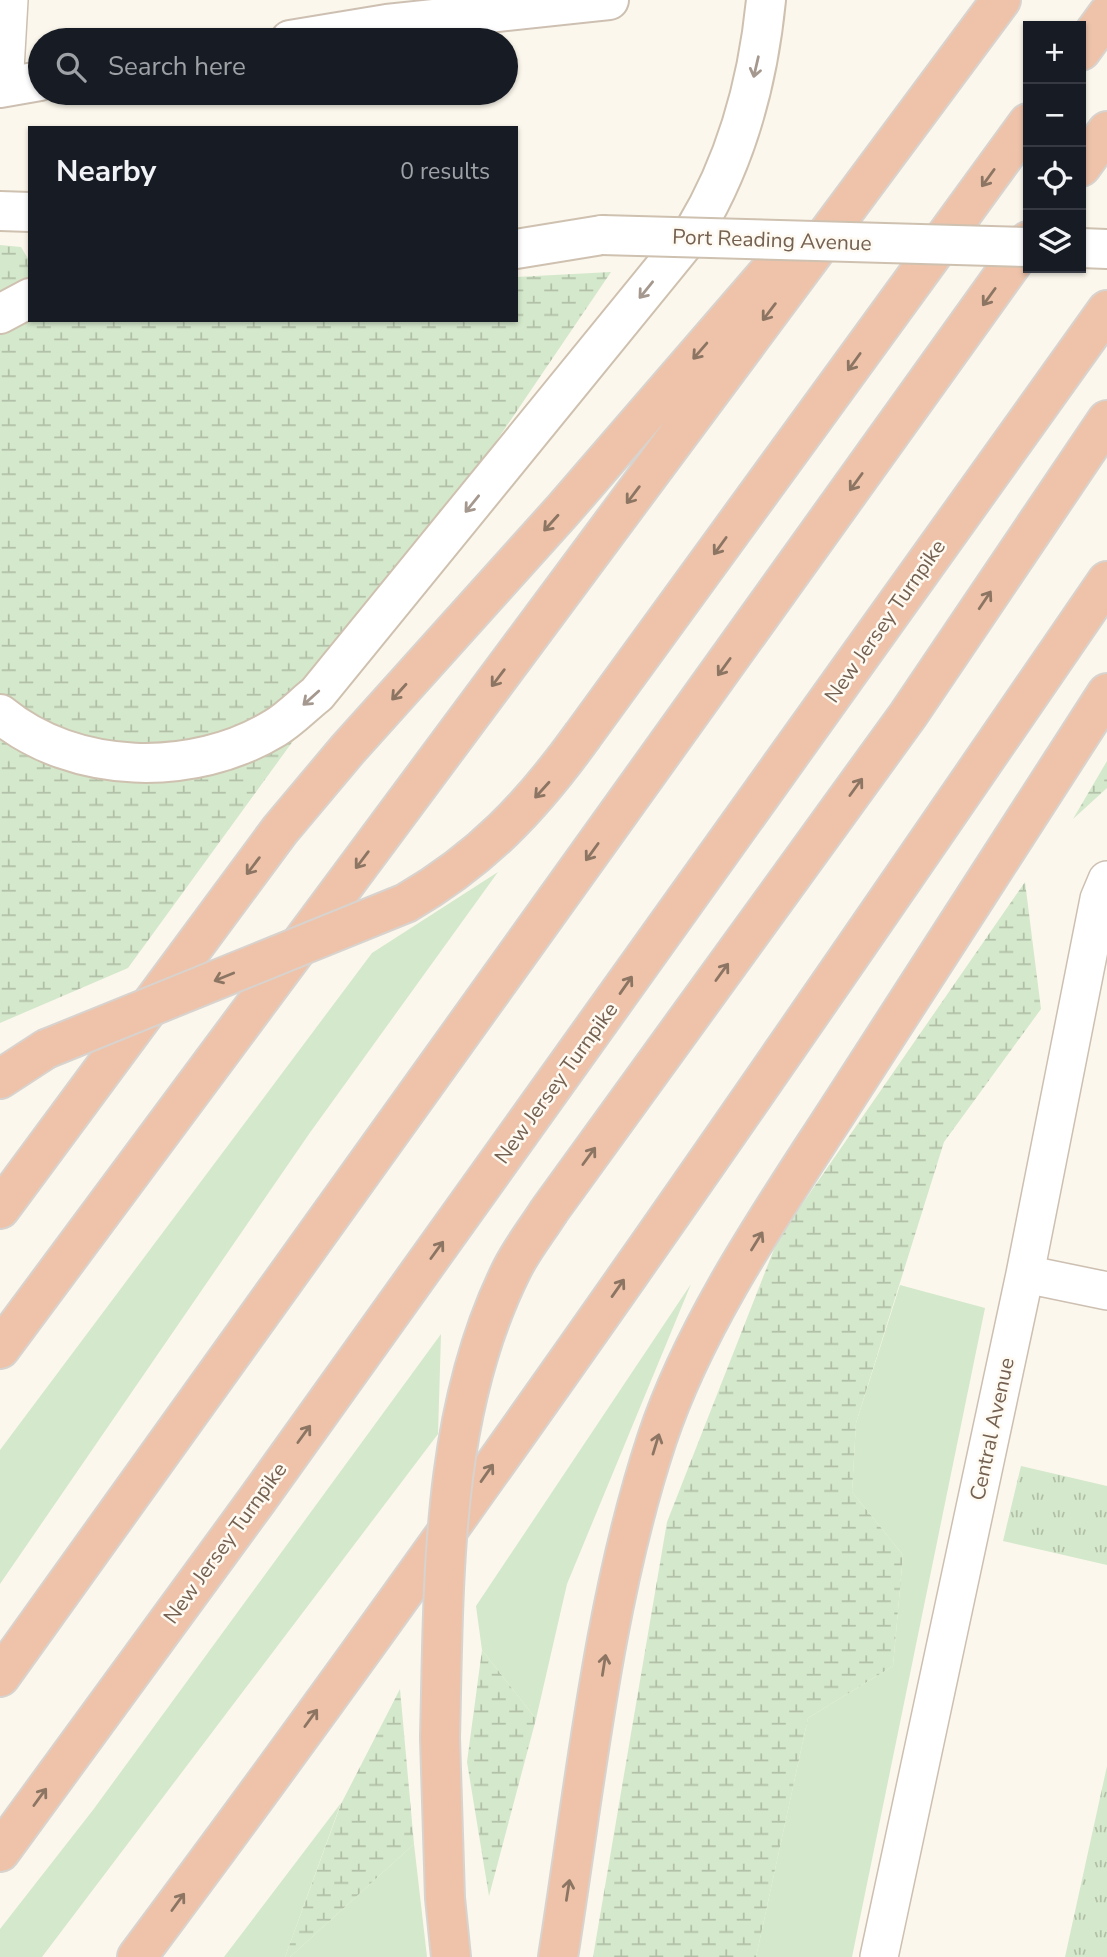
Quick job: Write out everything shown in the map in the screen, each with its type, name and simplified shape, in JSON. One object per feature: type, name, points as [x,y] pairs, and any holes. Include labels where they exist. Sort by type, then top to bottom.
[{"type":"highway","points":[[0,1209],[218,912],[306,799],[563,510],[993,11]]},
{"type":"highway","points":[[0,1349],[993,11]]},
{"type":"highway","points":[[1086,44],[1107,15]]},
{"type":"highway","points":[[0,1079],[46,1049],[406,903],[437,886],[501,835],[549,783],[1023,130]]},
{"type":"highway","points":[[1086,160],[1107,131]]},
{"type":"highway","points":[[0,1677],[1023,248]]},
{"type":"highway","name":"New Jersey Turnpike","points":[[0,1852],[281,1467],[1107,310]]},
{"type":"highway","points":[[451,1957],[444,1884],[440,1738],[445,1572],[454,1472],[468,1395],[488,1326],[508,1280],[549,1211],[908,715],[1107,420]]},
{"type":"highway","points":[[137,1957],[400,1595],[736,1121],[1107,581]]},
{"type":"highway","points":[[558,1957],[611,1626],[634,1518],[657,1437],[687,1369],[727,1290],[817,1143],[1107,693]]},
{"type":"main road","points":[[332,28],[388,12],[609,0]]},
{"type":"main road","points":[[0,713],[61,750],[114,762],[175,761],[226,751],[275,728],[317,694],[694,231],[715,196],[735,151],[762,42],[766,0]]},
{"type":"main road","points":[[0,211],[28,212]]},
{"type":"main road","name":"Port Reading Avenue","points":[[518,232],[1023,247]]},
{"type":"main road","points":[[518,249],[602,235]]},
{"type":"main road","points":[[1086,248],[1107,249]]},
{"type":"main road","points":[[0,314],[28,299]]},
{"type":"street","points":[[9,0],[15,85]]},
{"type":"street","name":"Central Avenue","points":[[879,1957],[1104,894]]},
{"type":"street","points":[[1025,1273],[1107,1291]]},
{"type":"green space","points":[[0,245],[21,247],[28,259],[28,322],[518,322],[518,277],[611,272],[293,741],[128,968],[0,1023]]},
{"type":"green space","points":[[1107,761],[1107,788],[1073,819]]},
{"type":"green space","points":[[498,872],[309,1134],[0,1584],[0,1450],[372,953]]},
{"type":"green space","points":[[1025,882],[1041,1009],[944,1142],[856,1423],[852,1492],[903,1555],[893,1666],[808,1718],[756,1957],[593,1957],[667,1522],[778,1239]]},
{"type":"green space","points":[[691,1284],[567,1584],[536,1719],[482,1650],[476,1606]]},
{"type":"green space","points":[[900,1285],[985,1308],[852,1957],[756,1957],[808,1718],[893,1666],[903,1555],[852,1492],[856,1423]]},
{"type":"green space","points":[[441,1334],[438,1434],[42,1957],[0,1957],[0,1929],[93,1810]]},
{"type":"green space","points":[[1021,1466],[1107,1486],[1107,1565],[1003,1541]]},
{"type":"green space","points":[[482,1650],[536,1719],[489,1896],[467,1762]]},
{"type":"green space","points":[[400,1689],[414,1844],[290,1957],[285,1957],[341,1804]]},
{"type":"green space","points":[[1107,1766],[1107,1957],[1065,1957]]},
{"type":"green space","points":[[341,1803],[285,1957],[224,1957]]},
{"type":"green space","points":[[414,1844],[427,1957],[290,1957]]}]
